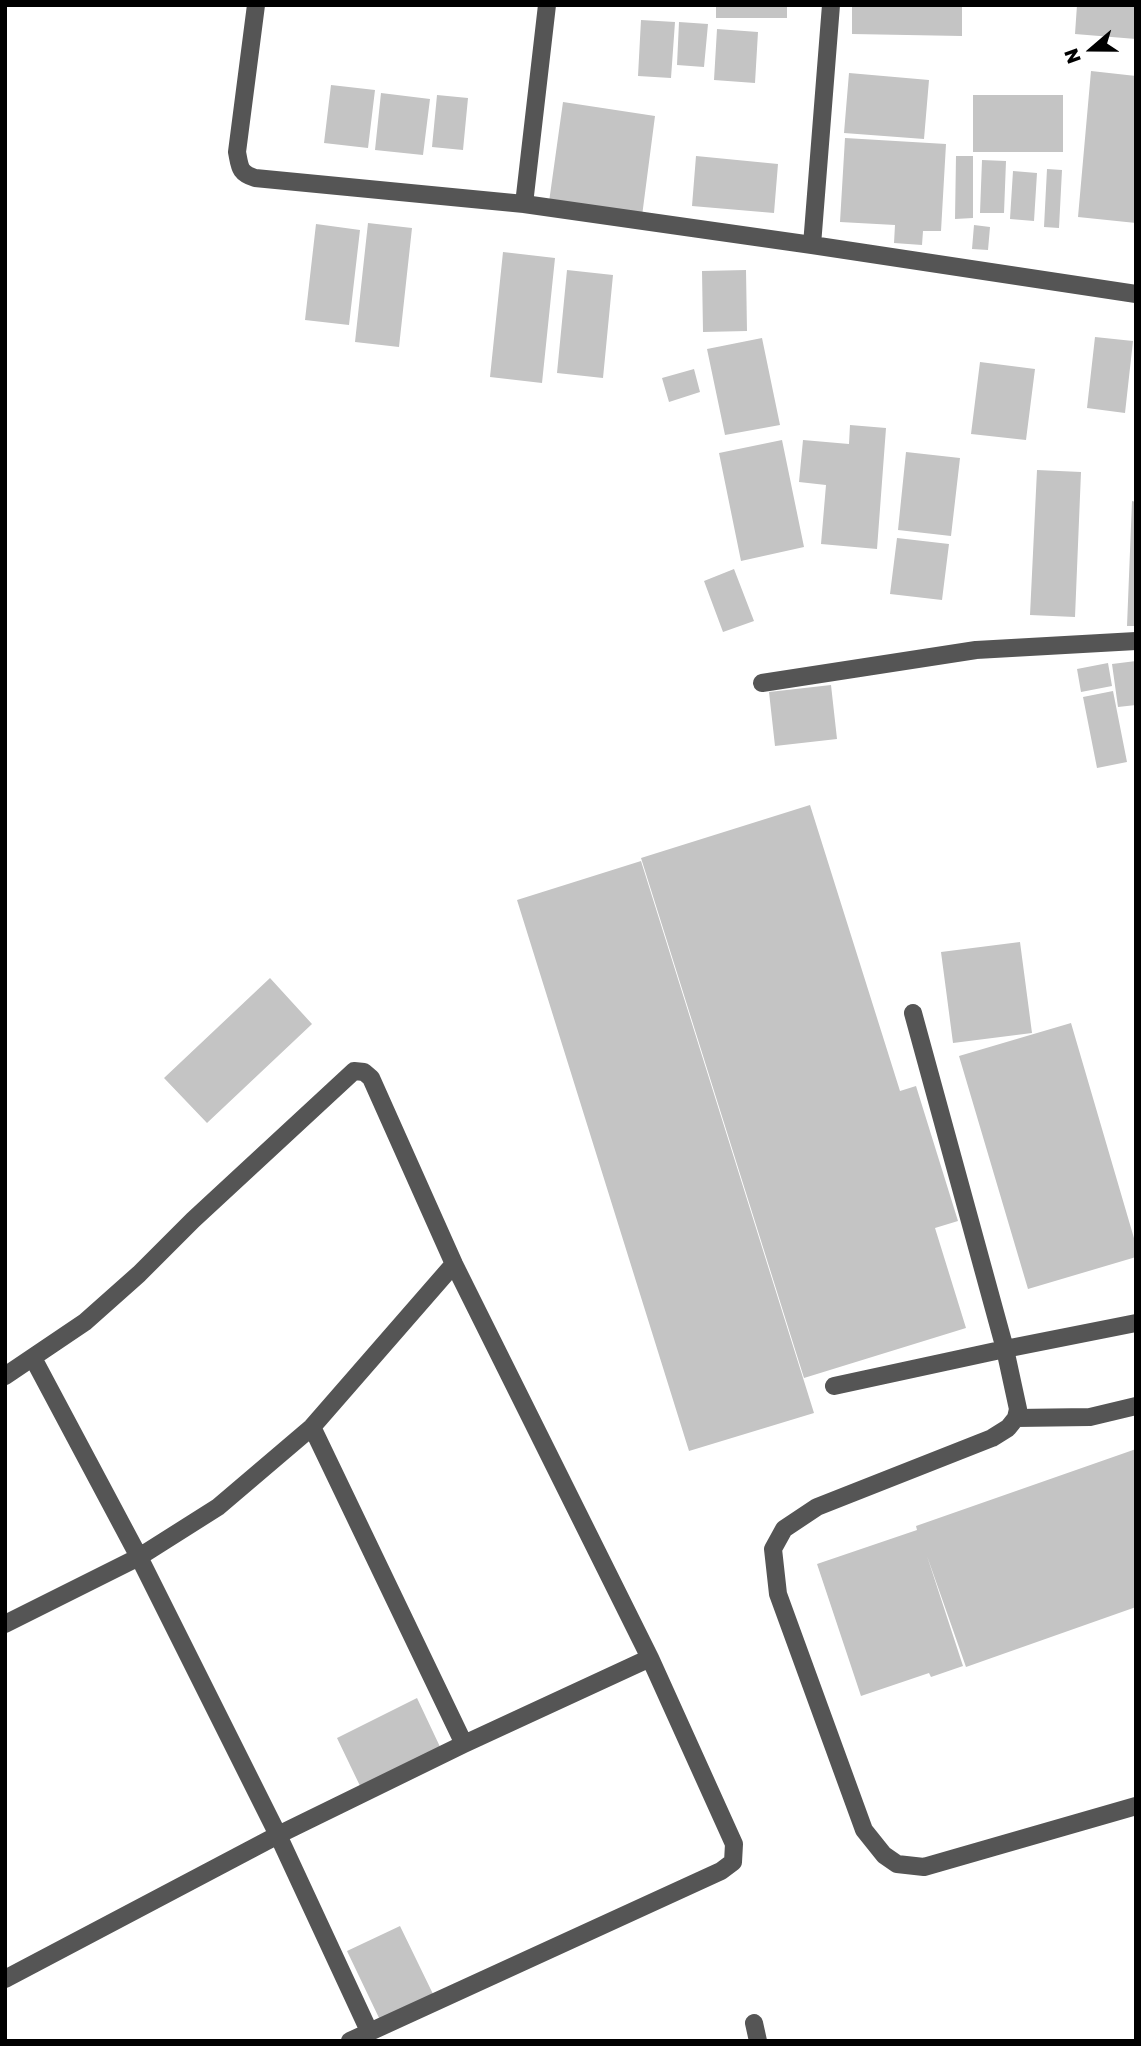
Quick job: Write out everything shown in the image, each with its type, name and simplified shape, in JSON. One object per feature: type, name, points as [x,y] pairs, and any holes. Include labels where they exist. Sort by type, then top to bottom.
[{"type":"street","points":[[256,5],[237,152],[240,167],[246,175],[255,178],[524,204],[1136,294]]},
{"type":"street","points":[[524,204],[547,5]]},
{"type":"street","points":[[812,245],[831,5]]},
{"type":"street","points":[[762,683],[976,650],[1136,641]]},
{"type":"street","points":[[913,1013],[1006,1349],[1018,1409],[1016,1418],[992,1438],[817,1507],[784,1530],[773,1549],[778,1594],[864,1830],[884,1855],[897,1864],[924,1867],[1136,1806]]},
{"type":"street","points":[[5,1376],[85,1322],[354,1071],[364,1072],[371,1078],[454,1264],[650,1658],[734,1844],[733,1861],[721,1871],[350,2041]]},
{"type":"street","points":[[5,1624],[139,1558],[218,1507],[312,1427],[454,1264]]},
{"type":"street","points":[[834,1386],[1136,1323]]},
{"type":"street","points":[[33,1358],[139,1558],[278,1835],[369,2031]]},
{"type":"street","points":[[1016,1418],[1090,1417],[1136,1406]]},
{"type":"street","points":[[312,1427],[464,1744]]},
{"type":"street","points":[[5,1979],[278,1835],[464,1744],[650,1658]]},
{"type":"building","points":[[716,5],[787,5],[787,18],[716,18]]},
{"type":"building","points":[[852,5],[962,5],[962,36],[852,34]]},
{"type":"building","points":[[1077,5],[1136,5],[1136,39],[1075,34]]},
{"type":"building","points":[[641,20],[675,22],[671,78],[638,76]]},
{"type":"building","points":[[679,22],[708,24],[704,67],[677,65]]},
{"type":"building","points":[[717,29],[758,32],[755,83],[714,80]]},
{"type":"building","points":[[1091,71],[1136,76],[1136,223],[1078,217]]},
{"type":"building","points":[[849,73],[929,80],[924,139],[844,133]]},
{"type":"building","points":[[331,85],[375,90],[368,148],[324,143]]},
{"type":"building","points":[[381,93],[430,99],[423,155],[375,150]]},
{"type":"building","points":[[437,95],[468,98],[463,150],[432,147]]},
{"type":"building","points":[[973,95],[1063,95],[1063,152],[973,152]]},
{"type":"building","points":[[563,102],[655,116],[642,216],[549,202]]},
{"type":"building","points":[[845,138],[946,144],[941,231],[923,231],[922,245],[894,243],[895,225],[840,222]]},
{"type":"building","points":[[696,156],[778,164],[774,213],[692,206]]},
{"type":"building","points":[[956,156],[973,156],[973,218],[955,219]]},
{"type":"building","points":[[982,160],[1006,161],[1004,213],[980,213]]},
{"type":"building","points":[[1047,169],[1062,170],[1059,228],[1044,227]]},
{"type":"building","points":[[1013,171],[1037,173],[1034,221],[1010,219]]},
{"type":"building","points":[[368,223],[412,228],[399,347],[355,342]]},
{"type":"building","points":[[316,224],[360,230],[349,325],[305,320]]},
{"type":"building","points":[[974,225],[990,227],[988,250],[972,249]]},
{"type":"building","points":[[503,252],[555,258],[542,383],[490,377]]},
{"type":"building","points":[[567,270],[613,275],[603,378],[557,373]]},
{"type":"building","points":[[746,270],[747,331],[703,332],[702,271]]},
{"type":"building","points":[[1095,337],[1133,341],[1125,413],[1087,408]]},
{"type":"building","points":[[762,338],[780,425],[725,435],[707,349]]},
{"type":"building","points":[[980,362],[1035,369],[1026,440],[971,434]]},
{"type":"building","points":[[694,369],[700,392],[669,402],[662,378]]},
{"type":"building","points":[[850,425],[886,428],[877,549],[821,544],[826,485],[799,482],[803,440],[849,444]]},
{"type":"building","points":[[782,440],[804,547],[741,561],[719,453]]},
{"type":"building","points":[[906,452],[960,458],[951,536],[898,530]]},
{"type":"building","points":[[1037,470],[1081,472],[1075,617],[1030,615]]},
{"type":"building","points":[[1132,501],[1136,502],[1136,626],[1127,626]]},
{"type":"building","points":[[897,538],[949,544],[942,600],[890,594]]},
{"type":"building","points":[[734,569],[754,621],[723,632],[704,581]]},
{"type":"building","points":[[1136,661],[1136,705],[1118,707],[1112,664]]},
{"type":"building","points":[[1108,663],[1112,686],[1081,692],[1077,669]]},
{"type":"building","points":[[831,685],[837,739],[775,746],[769,692]]},
{"type":"building","points":[[1113,691],[1127,762],[1097,768],[1083,697]]},
{"type":"building","points":[[810,805],[900,1091],[916,1086],[958,1221],[935,1228],[966,1328],[804,1378],[641,858]]},
{"type":"building","points":[[641,861],[814,1413],[689,1451],[517,900]]},
{"type":"building","points":[[1020,942],[1032,1033],[953,1043],[941,952]]},
{"type":"building","points":[[270,978],[312,1024],[207,1123],[164,1078]]},
{"type":"building","points":[[1071,1023],[1136,1245],[1136,1257],[1028,1289],[959,1056]]},
{"type":"building","points":[[1136,1449],[1136,1607],[966,1667],[927,1556],[963,1666],[931,1677],[929,1673],[861,1696],[817,1564],[917,1530],[916,1526]]},
{"type":"building","points":[[417,1698],[442,1751],[362,1790],[337,1738]]},
{"type":"building","points":[[400,1926],[433,1994],[380,2020],[347,1951]]}]
